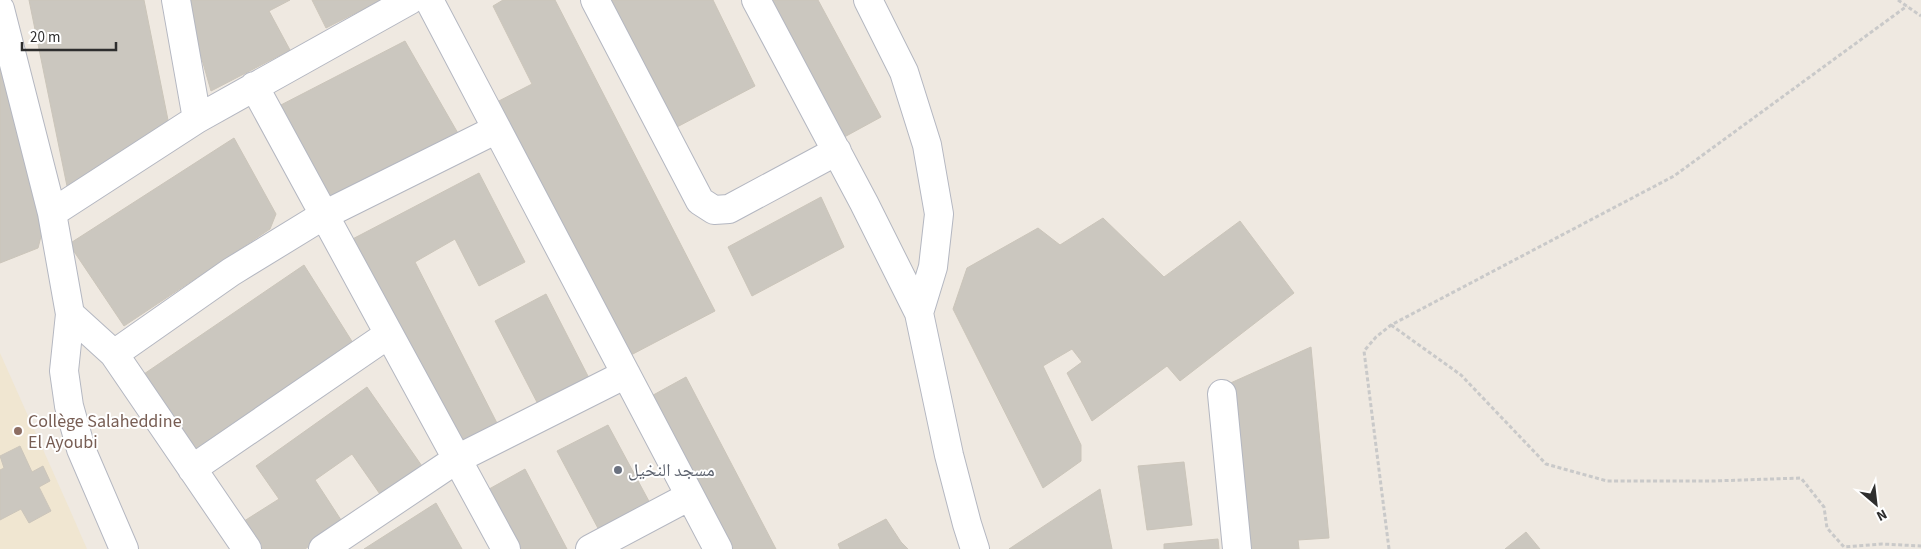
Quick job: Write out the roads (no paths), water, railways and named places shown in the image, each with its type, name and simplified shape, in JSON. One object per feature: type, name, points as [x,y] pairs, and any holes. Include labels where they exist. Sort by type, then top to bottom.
[{"type":"street","points":[[176,0],[197,119]]},
{"type":"street","points":[[52,213],[197,119],[410,0]]},
{"type":"street","points":[[429,0],[718,549]]},
{"type":"street","points":[[595,0],[700,201],[714,210],[730,209],[837,151]]},
{"type":"street","points":[[756,0],[837,151],[918,313],[949,455],[966,524],[975,549]]},
{"type":"street","points":[[868,0],[904,72],[927,145],[939,214],[933,267],[918,313]]},
{"type":"street","points":[[0,9],[52,213],[70,314],[64,371],[69,406],[81,449],[124,549]]},
{"type":"street","points":[[254,86],[506,549]]},
{"type":"street","points":[[114,354],[231,272],[324,215],[497,129]]},
{"type":"street","points":[[70,314],[114,354],[247,549]]},
{"type":"street","points":[[192,469],[389,334]]},
{"type":"street","points":[[323,549],[457,459],[626,374]]},
{"type":"street","points":[[1222,394],[1237,549]]},
{"type":"street","points":[[590,549],[690,496]]},
{"type":"place","name":"Collège Salaheddine El Ayoubi","points":[[18,431]]},
{"type":"place","name":"مسجد النخيل","points":[[618,470]]}]
